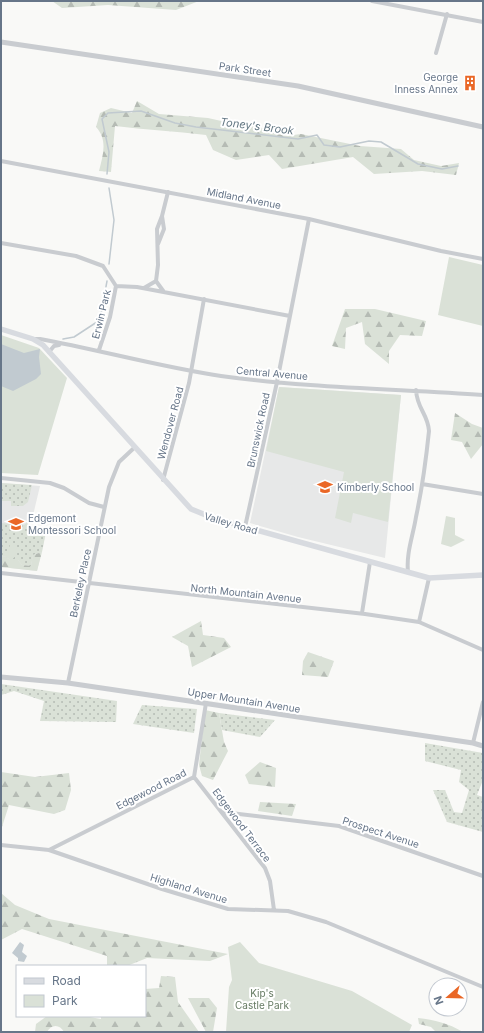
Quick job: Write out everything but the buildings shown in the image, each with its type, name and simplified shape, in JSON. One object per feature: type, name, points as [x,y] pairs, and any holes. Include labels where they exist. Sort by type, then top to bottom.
[{"type":"main road","name":"Valley Road","points":[[1,329],[33,339],[49,352],[163,480],[191,509],[200,514],[429,578],[483,575]]},
{"type":"street","points":[[372,1],[483,22]]},
{"type":"street","points":[[436,53],[447,14]]},
{"type":"street","name":"Park Street","points":[[1,42],[298,86],[483,127]]},
{"type":"street","name":"Midland Avenue","points":[[1,161],[309,219],[441,251],[483,259]]},
{"type":"street","points":[[164,292],[156,281],[158,271],[157,229],[168,192]]},
{"type":"street","points":[[158,246],[164,229],[162,216]]},
{"type":"street","name":"Brunswick Road","points":[[245,527],[309,219]]},
{"type":"street","points":[[1,243],[76,256],[103,266],[116,286]]},
{"type":"street","points":[[144,288],[156,281]]},
{"type":"street","name":"Erwin Park","points":[[100,350],[110,317],[116,286],[144,288],[290,316]]},
{"type":"street","points":[[191,370],[204,299]]},
{"type":"street","name":"Central Avenue","points":[[33,339],[100,350],[191,370],[276,382],[483,395]]},
{"type":"street","points":[[49,352],[54,346],[62,344]]},
{"type":"street","name":"Wendover Road","points":[[163,480],[191,370]]},
{"type":"street","points":[[408,572],[408,550],[414,532],[430,431],[429,422],[416,401],[416,390]]},
{"type":"street","name":"Berkeley Place","points":[[68,683],[104,507],[117,466],[134,448]]},
{"type":"street","points":[[1,478],[50,482],[64,488],[88,503],[104,507]]},
{"type":"street","points":[[422,484],[483,494]]},
{"type":"street","points":[[362,613],[370,562]]},
{"type":"street","name":"North Mountain Avenue","points":[[1,573],[88,584],[362,613],[420,622],[483,650]]},
{"type":"street","points":[[420,622],[429,578]]},
{"type":"street","name":"Upper Mountain Avenue","points":[[1,677],[68,683],[473,743],[483,746]]},
{"type":"street","points":[[473,743],[483,702]]},
{"type":"street","name":"Edgewood Road","points":[[49,850],[194,777],[206,703]]},
{"type":"street","name":"Edgewood Terrace","points":[[194,777],[265,868],[270,881],[274,910]]},
{"type":"street","name":"Prospect Avenue","points":[[222,812],[339,826],[483,876]]},
{"type":"street","name":"Highland Avenue","points":[[1,845],[49,850],[162,889],[228,908],[288,911],[326,922],[483,987]]},
{"type":"shaded area","points":[[1,344],[24,353],[40,349],[39,357],[41,374],[36,379],[13,391],[1,386]]},
{"type":"shaded area","name":"Kimberly School","points":[[279,387],[401,395],[385,558],[298,537],[250,523]]},
{"type":"shaded area","name":"Edgemont Montessori School","points":[[1,483],[40,486],[30,528],[46,532],[37,571],[1,567]]},
{"type":"shaded area","points":[[20,942],[24,945],[22,952],[27,956],[24,962],[18,961],[18,958],[12,953]]},
{"type":"green space","points":[[52,1],[199,1],[176,10],[108,5],[62,8]]},
{"type":"green space","points":[[137,101],[159,114],[208,118],[239,125],[250,123],[274,133],[286,136],[301,134],[360,146],[401,149],[414,160],[441,166],[459,163],[456,175],[422,171],[374,174],[353,157],[282,169],[269,155],[236,160],[213,150],[206,135],[115,126],[111,172],[99,171],[104,148],[102,137],[96,127],[100,113],[111,108],[132,113]]},
{"type":"green space","points":[[449,257],[483,265],[483,326],[438,315]]},
{"type":"green space","points":[[345,309],[375,309],[426,321],[422,336],[400,335],[389,351],[389,364],[365,344],[362,322],[346,328],[345,349],[332,346]]},
{"type":"green space","points":[[1,335],[39,348],[67,378],[38,475],[1,473]]},
{"type":"green space","points":[[279,387],[401,395],[388,522],[353,513],[351,523],[335,518],[344,472],[266,451]]},
{"type":"green space","points":[[455,413],[472,424],[483,428],[483,444],[471,459],[462,442],[451,440]]},
{"type":"green space","points":[[1,483],[32,485],[28,502],[23,506],[11,506],[11,501],[1,501]]},
{"type":"green space","points":[[446,516],[455,518],[455,535],[465,540],[451,547],[441,544]]},
{"type":"green space","points":[[32,519],[30,528],[46,532],[42,552],[33,555],[31,566],[22,565],[18,560],[10,560],[1,556],[1,523],[24,525]]},
{"type":"green space","points":[[10,544],[17,545],[14,558],[8,557]]},
{"type":"green space","points":[[42,552],[37,571],[1,567],[1,556],[10,560],[18,560],[22,565],[31,566],[33,555]]},
{"type":"green space","points":[[201,621],[203,635],[224,638],[231,647],[192,667],[188,646],[172,637]]},
{"type":"green space","points":[[308,652],[334,661],[328,677],[302,675],[303,661]]},
{"type":"green space","points":[[1,684],[117,701],[116,722],[40,721],[44,701],[14,691],[1,695]]},
{"type":"green space","points":[[142,705],[197,709],[194,733],[133,724]]},
{"type":"green space","points":[[205,710],[219,713],[224,742],[228,751],[213,780],[202,776],[199,765]]},
{"type":"green space","points":[[219,713],[275,720],[260,737],[222,730]]},
{"type":"green space","points":[[425,743],[483,753],[483,780],[477,795],[483,797],[483,832],[447,822],[433,790],[445,790],[454,812],[462,813],[469,790],[459,782],[461,770],[425,761]]},
{"type":"green space","points":[[260,762],[276,768],[275,787],[249,784],[245,775]]},
{"type":"green space","points":[[1,772],[35,777],[69,773],[71,790],[65,810],[54,814],[9,805],[1,830]]},
{"type":"green space","points":[[260,802],[296,804],[292,816],[258,811]]},
{"type":"green space","points":[[1,893],[15,905],[49,919],[228,954],[210,961],[147,958],[130,965],[107,965],[107,956],[22,929],[1,940]]},
{"type":"green space","name":"Kip's Castle Park","points":[[240,942],[259,963],[352,991],[412,1025],[409,1032],[226,1032],[229,987],[232,980],[228,947]]},
{"type":"green space","points":[[161,976],[175,977],[178,1002],[199,1032],[64,1032],[58,1026],[53,1026],[47,1032],[35,1032],[36,1024],[46,1017],[90,1017],[101,1019],[101,1017],[146,1017],[146,989],[159,988]]},
{"type":"green space","points":[[188,998],[209,998],[217,1008],[213,1032],[206,1032]]},
{"type":"green space","points":[[418,1018],[441,1022],[463,1032],[436,1032],[431,1027],[419,1024]]},
{"type":"waterway","name":"Toney's Brook","points":[[107,174],[109,152],[102,119],[108,113],[141,111],[175,123],[196,127],[298,139],[317,135],[324,145],[340,147],[369,141],[381,142],[418,164],[442,169],[458,166]]},
{"type":"waterway","name":"Toney's Brook","points":[[109,188],[114,220],[109,264]]},
{"type":"waterway","name":"Toney's Brook","points":[[63,339],[74,337],[100,320],[107,281]]},
{"type":"place","name":"George Inness Annex","points":[[470,83]]},
{"type":"place","name":"Kimberly School","points":[[325,487]]},
{"type":"place","name":"Edgemont Montessori School","points":[[16,524]]}]
